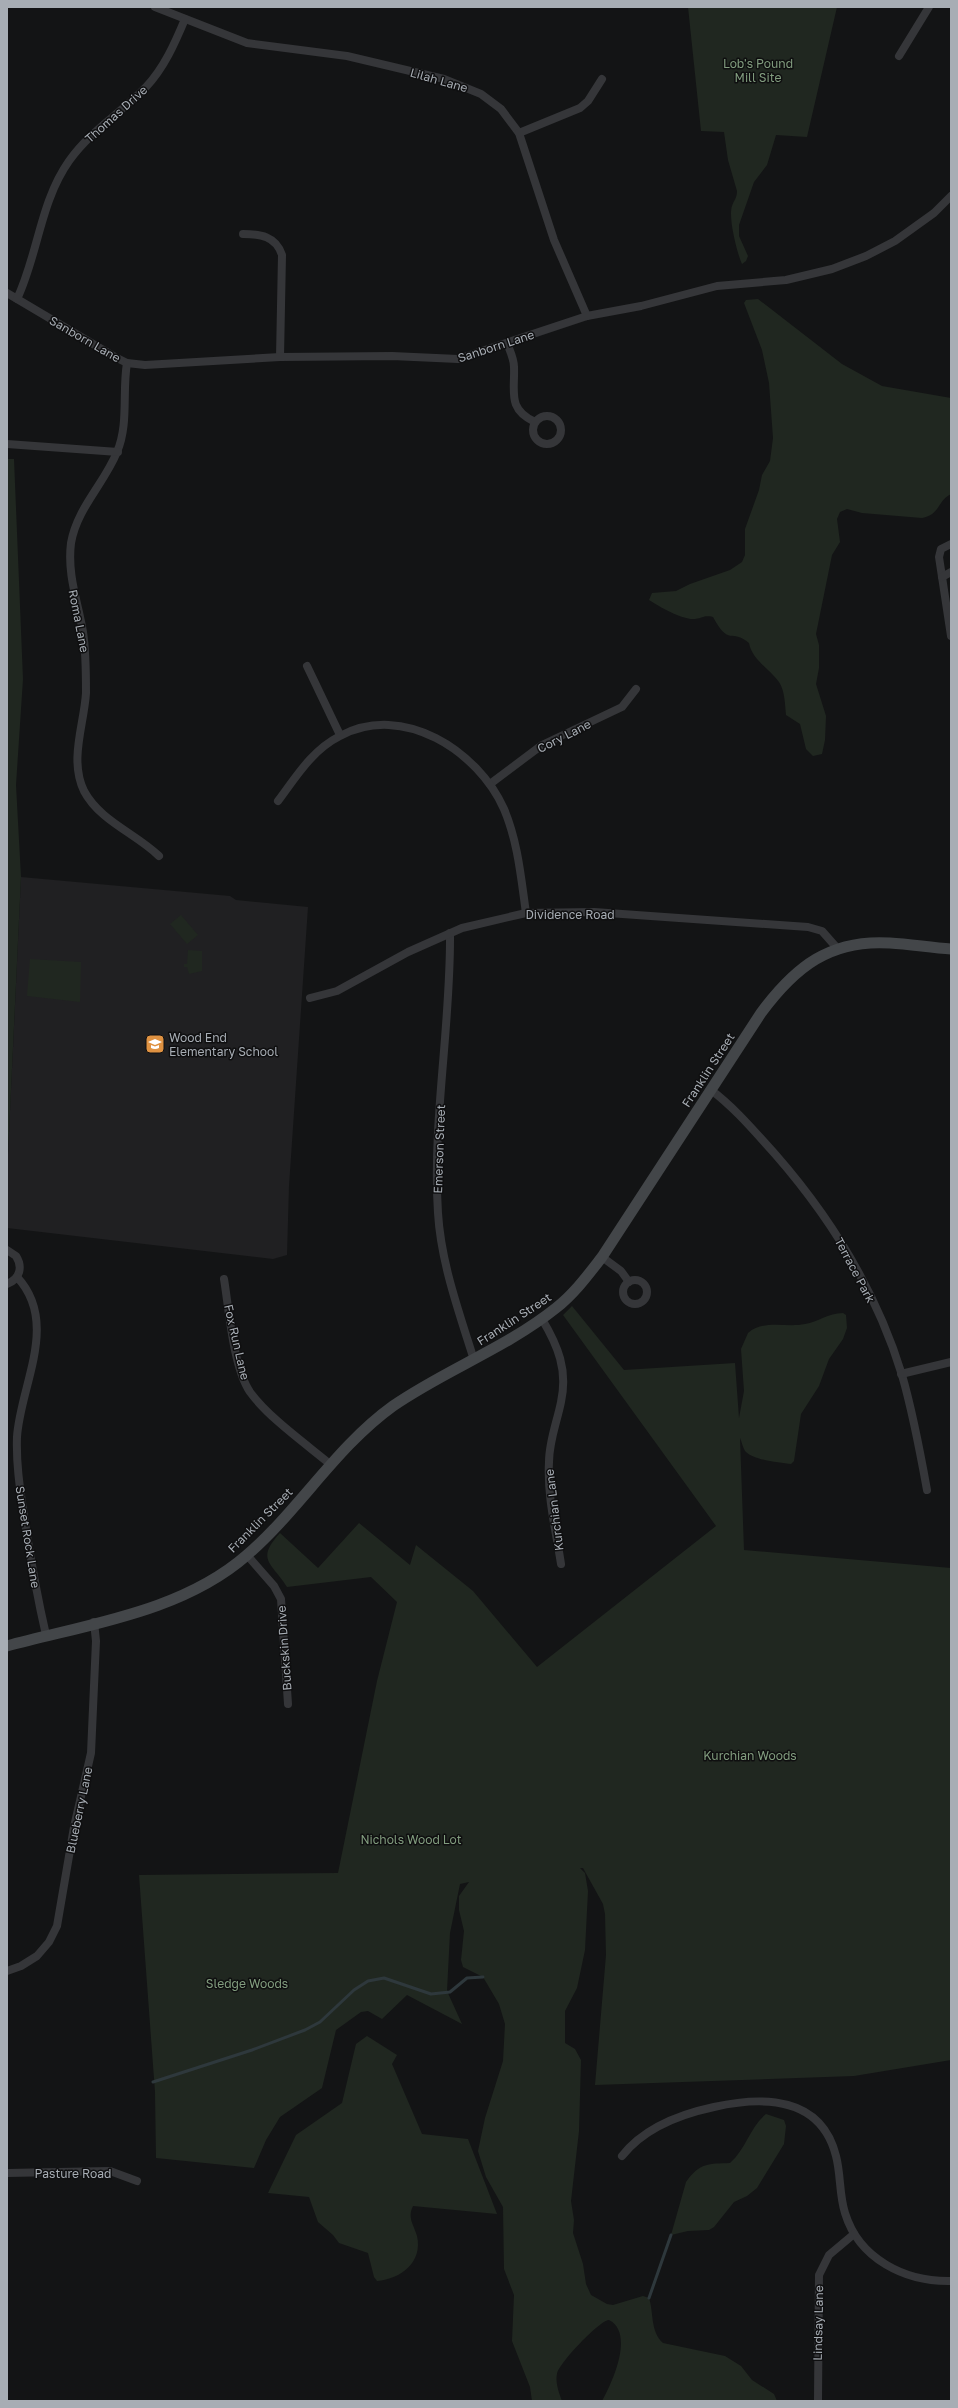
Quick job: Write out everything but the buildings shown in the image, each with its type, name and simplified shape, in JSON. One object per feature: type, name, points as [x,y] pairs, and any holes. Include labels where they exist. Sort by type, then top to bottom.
[{"type":"main road","name":"Franklin Street","points":[[7,1646],[158,1605],[183,1595],[208,1582],[247,1555],[330,1464],[354,1439],[381,1415],[413,1394],[474,1360],[542,1319],[575,1291],[602,1257],[761,1013],[783,984],[808,964],[837,948],[878,942],[951,949]]},
{"type":"street","name":"Lilah Lane","points":[[155,7],[247,43],[347,56],[461,85],[481,94],[495,104],[512,122],[519,133],[554,240],[587,316]]},
{"type":"street","points":[[899,56],[929,7]]},
{"type":"street","name":"Thomas Drive","points":[[17,300],[29,273],[49,202],[69,162],[96,130],[151,81],[167,59],[186,19]]},
{"type":"street","points":[[519,133],[580,108],[588,101],[602,80]]},
{"type":"street","name":"Sanborn Lane","points":[[7,293],[127,363],[151,365],[280,357],[392,356],[448,360],[469,356],[587,316],[641,306],[717,286],[786,280],[832,269],[866,256],[895,241],[934,213],[951,196]]},
{"type":"street","points":[[243,234],[268,237],[276,243],[281,252],[283,274],[280,357]]},
{"type":"street","points":[[507,343],[514,365],[512,387],[514,400],[525,417],[536,422]]},
{"type":"street","name":"Roma Lane","points":[[127,363],[123,430],[118,452],[106,475],[82,512],[72,543],[70,577],[83,632],[86,665],[86,694],[77,756],[78,769],[85,791],[98,809],[145,843],[159,856]]},
{"type":"street","points":[[7,444],[118,452]]},
{"type":"street","points":[[951,544],[943,547],[939,552],[951,636]]},
{"type":"street","points":[[942,577],[951,572]]},
{"type":"street","points":[[308,666],[340,735]]},
{"type":"street","name":"Cory Lane","points":[[490,784],[546,742],[622,707],[636,689]]},
{"type":"street","points":[[278,801],[305,765],[328,743],[340,735],[363,728],[381,725],[402,726],[424,732],[456,750],[472,763],[490,784],[504,810],[512,834],[526,913]]},
{"type":"street","name":"Dividence Road","points":[[310,998],[337,991],[408,952],[450,933],[485,921],[526,913],[594,912],[808,927],[822,931],[837,948]]},
{"type":"street","name":"Emerson Street","points":[[450,933],[448,1015],[437,1167],[438,1213],[446,1265],[474,1360]]},
{"type":"street","name":"Terrace Park","points":[[711,1090],[750,1127],[804,1188],[824,1215],[861,1278],[890,1342],[901,1374],[913,1419],[928,1490]]},
{"type":"street","points":[[7,1250],[16,1256],[20,1268],[17,1277],[7,1284]]},
{"type":"street","points":[[602,1257],[621,1271],[629,1282]]},
{"type":"street","name":"Sunset Rock Lane","points":[[17,1277],[30,1299],[36,1327],[35,1357],[20,1415],[17,1464],[32,1565],[46,1635]]},
{"type":"street","name":"Fox Run Lane","points":[[224,1279],[240,1366],[250,1392],[266,1410],[330,1464]]},
{"type":"street","name":"Kurchian Lane","points":[[542,1319],[558,1350],[563,1372],[563,1392],[550,1442],[549,1463],[551,1504],[561,1564]]},
{"type":"street","points":[[901,1374],[951,1362]]},
{"type":"street","name":"Buckskin Drive","points":[[247,1555],[274,1586],[281,1599],[288,1704]]},
{"type":"street","name":"Blueberry Lane","points":[[7,1971],[22,1966],[37,1956],[49,1942],[57,1926],[74,1828],[91,1753],[96,1641],[94,1622]]},
{"type":"street","points":[[622,2156],[642,2136],[684,2115],[746,2101],[778,2102],[809,2116],[822,2127],[830,2140],[838,2163],[844,2211],[854,2234],[866,2249],[894,2270],[918,2278],[951,2281]]},
{"type":"street","name":"Pasture Road","points":[[7,2173],[110,2171],[137,2181]]},
{"type":"street","name":"Lindsay Lane","points":[[818,2401],[818,2293],[820,2272],[828,2255],[854,2234]]},
{"type":"shaded area","name":"Wood End Elementary School","points":[[21,877],[230,896],[236,900],[308,907],[289,1186],[287,1255],[273,1259],[7,1228],[7,1175]]},
{"type":"green space","name":"Lob's Pound Mill Site","points":[[688,7],[837,7],[807,137],[776,135],[767,165],[754,182],[739,225],[739,236],[748,256],[746,261],[742,264],[731,218],[732,206],[737,191],[728,160],[724,132],[701,131]]},
{"type":"green space","points":[[758,299],[842,364],[882,386],[951,398],[951,494],[943,500],[933,514],[922,518],[862,513],[847,509],[840,512],[837,519],[840,542],[832,555],[816,634],[819,645],[819,668],[816,684],[826,716],[825,740],[822,754],[813,756],[806,749],[800,724],[786,715],[784,694],[779,682],[757,659],[749,643],[743,639],[730,636],[723,632],[713,617],[705,616],[690,619],[671,612],[649,600],[652,593],[676,591],[690,584],[730,570],[742,562],[745,555],[745,529],[759,490],[762,475],[770,461],[773,438],[769,383],[762,350],[744,303],[746,300]]},
{"type":"green space","points":[[7,459],[14,459],[23,679],[16,785],[21,877],[7,1175]]},
{"type":"green space","points":[[181,915],[198,935],[187,944],[170,924]]},
{"type":"green space","points":[[188,950],[202,951],[202,971],[189,974],[187,967],[184,967],[184,964],[187,964]]},
{"type":"green space","points":[[30,959],[81,962],[80,1002],[27,996]]},
{"type":"green space","name":"Kurchian Woods","points":[[572,1306],[624,1370],[735,1363],[739,1418],[744,1391],[741,1349],[748,1333],[761,1326],[798,1325],[810,1323],[838,1313],[843,1313],[846,1315],[847,1328],[843,1339],[829,1359],[819,1386],[801,1414],[794,1461],[791,1464],[780,1463],[767,1461],[750,1455],[745,1451],[740,1438],[744,1550],[951,1568],[951,2060],[854,2076],[595,2085],[606,1955],[605,1914],[603,1904],[583,1868],[580,1868],[585,1873],[588,1891],[585,1950],[577,1988],[565,2011],[565,2043],[575,2049],[581,2060],[579,2131],[571,2201],[574,2220],[573,2233],[583,2264],[586,2284],[591,2295],[607,2304],[613,2305],[643,2296],[649,2298],[654,2327],[663,2343],[725,2356],[741,2366],[752,2380],[774,2394],[777,2401],[602,2401],[611,2383],[619,2359],[621,2347],[617,2326],[609,2320],[604,2322],[589,2334],[559,2369],[557,2380],[562,2401],[532,2401],[530,2387],[512,2341],[514,2295],[504,2269],[503,2207],[486,2177],[478,2151],[485,2118],[503,2061],[505,2024],[499,2004],[483,1977],[463,1967],[461,1960],[464,1931],[459,1910],[459,1896],[469,1882],[460,1884],[450,1933],[447,1991],[462,2024],[407,1995],[382,2019],[368,2011],[361,2012],[336,2030],[322,2088],[280,2117],[266,2140],[254,2168],[156,2158],[155,2092],[139,1875],[338,1873],[377,1681],[397,1602],[371,1577],[287,1587],[268,1561],[267,1556],[268,1549],[280,1533],[318,1568],[359,1523],[410,1565],[416,1545],[473,1591],[537,1667],[716,1526],[563,1315]]},
{"type":"green space","points":[[367,2036],[397,2055],[392,2064],[422,2134],[468,2139],[497,2214],[413,2206],[411,2210],[411,2218],[417,2236],[417,2254],[408,2268],[402,2273],[386,2280],[377,2281],[374,2277],[368,2253],[339,2243],[333,2235],[318,2222],[309,2197],[268,2193],[296,2135],[342,2103],[356,2044]]},
{"type":"green space","points":[[766,2114],[784,2120],[786,2126],[784,2144],[757,2188],[747,2196],[734,2202],[714,2227],[709,2230],[688,2231],[671,2235],[686,2182],[691,2175],[705,2165],[730,2163],[740,2151],[756,2125]]},
{"type":"waterway","points":[[153,2082],[252,2050],[305,2030],[320,2022],[354,1990],[368,1981],[384,1978],[431,1994],[450,1992],[467,1978],[483,1977]]},
{"type":"waterway","points":[[649,2298],[671,2235]]},
{"type":"place","name":"Wood End Elementary School","points":[[155,1044]]},
{"type":"park label","name":"Nichols Wood Lot","points":[[411,1839]]},
{"type":"park label","name":"Sledge Woods","points":[[247,1983]]}]
